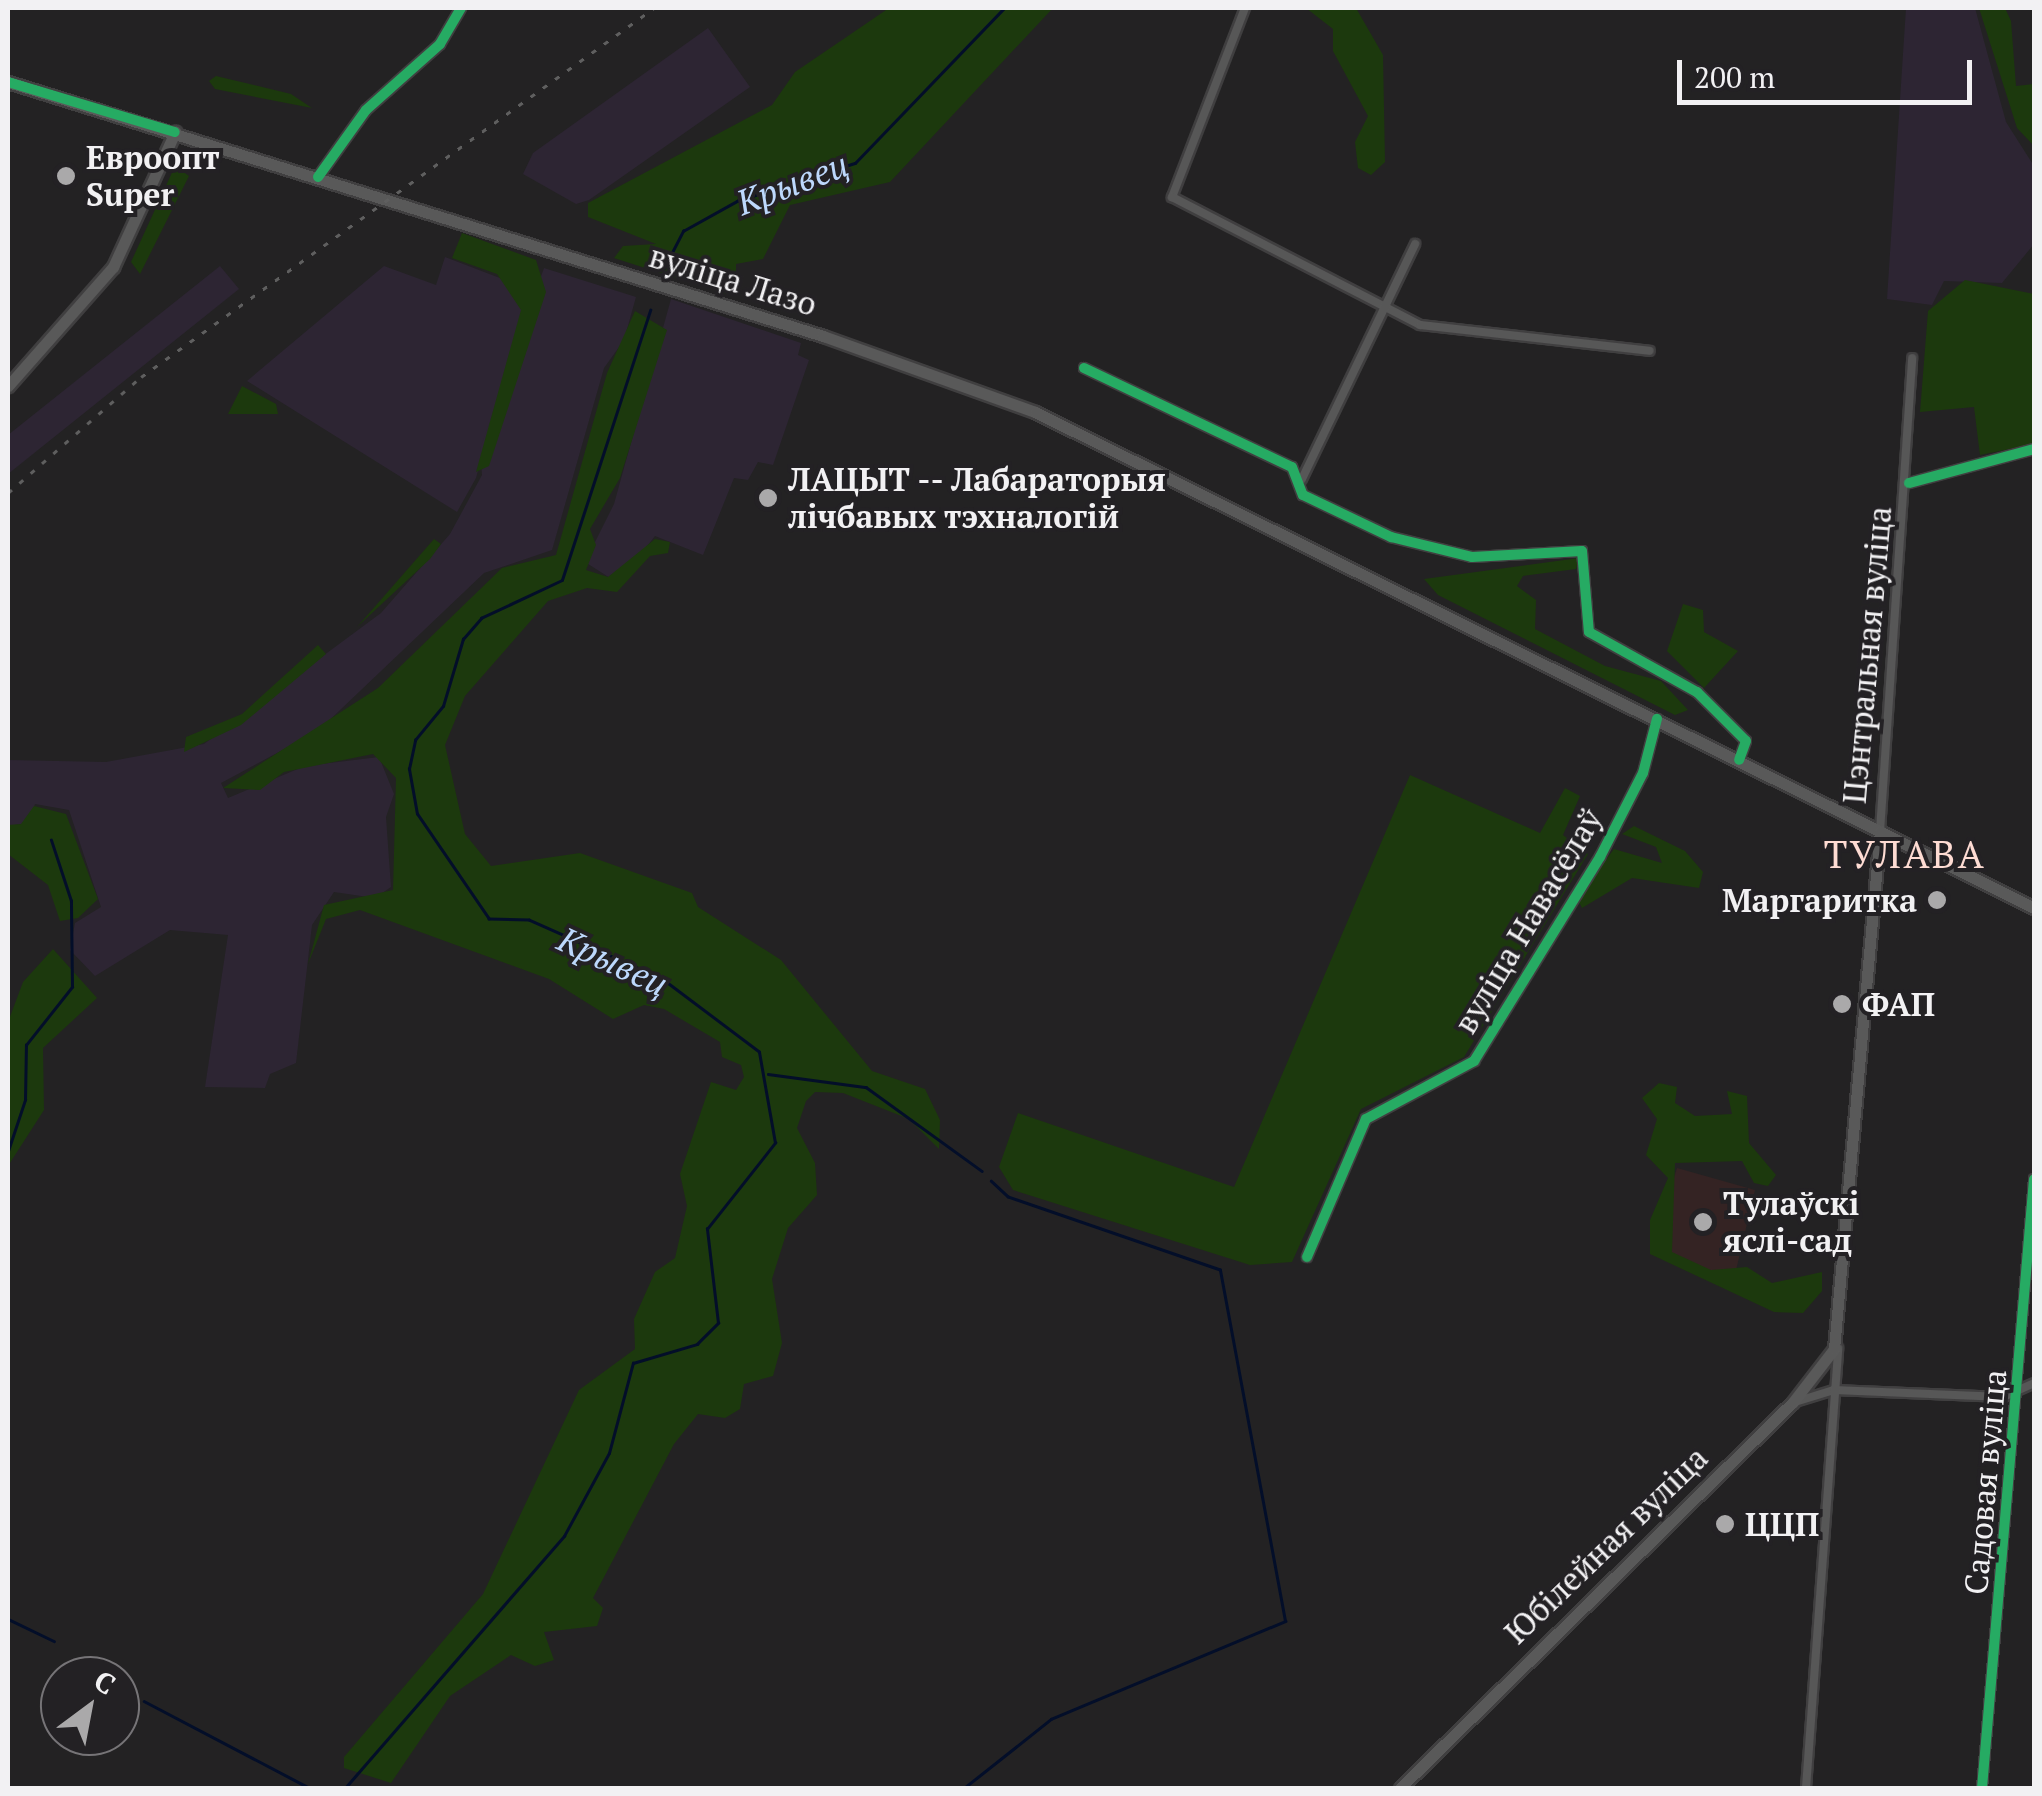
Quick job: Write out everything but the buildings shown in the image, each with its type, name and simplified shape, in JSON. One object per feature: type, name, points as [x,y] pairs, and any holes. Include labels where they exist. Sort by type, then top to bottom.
[{"type":"main road","name":"вуліца Лазо","points":[[8,82],[318,177],[996,396],[1416,599],[2034,908]]},
{"type":"main road","points":[[8,386],[113,267],[174,132]]},
{"type":"main road","name":"Цэнтральная вуліца","points":[[1839,1334],[1880,831]]},
{"type":"main road","name":"Юбілейная вуліца","points":[[1400,1788],[1793,1402],[1839,1334]]},
{"type":"street","points":[[318,177],[366,110],[440,44],[461,8]]},
{"type":"street","points":[[1246,8],[1169,191],[1386,313],[1454,333],[1650,351]]},
{"type":"street","points":[[1415,244],[1386,313],[1302,480],[1303,495],[1407,541],[1472,557],[1582,551],[1589,632],[1697,692],[1746,741],[1739,760]]},
{"type":"street","name":"Цэнтральная вуліца","points":[[1880,831],[1909,483],[1912,358]]},
{"type":"street","points":[[1084,368],[1302,480]]},
{"type":"street","points":[[1909,483],[2034,449]]},
{"type":"street","name":"вуліца Навасёлаў","points":[[1307,1256],[1366,1119],[1474,1061],[1600,856],[1643,773],[1657,720]]},
{"type":"street","name":"Садовая вуліца","points":[[1982,1788],[2034,1179]]},
{"type":"street","name":"Цэнтральная вуліца","points":[[1806,1788],[1839,1334]]},
{"type":"street","points":[[1793,1402],[1834,1390],[2004,1397],[2034,1383]]},
{"type":"shaded area","points":[[1906,8],[1975,8],[2006,122],[2034,166],[2034,244],[2002,283],[1944,281],[1932,305],[1887,299]]},
{"type":"shaded area","points":[[708,28],[750,87],[589,200],[576,204],[523,174],[533,153]]},
{"type":"shaded area","points":[[445,257],[505,280],[523,307],[476,478],[457,512],[247,381],[384,266],[436,285]]},
{"type":"shaded area","points":[[220,266],[239,289],[8,474],[8,435]]},
{"type":"shaded area","points":[[544,268],[636,297],[624,340],[604,368],[552,550],[484,573],[318,731],[221,783],[228,798],[305,766],[379,757],[394,794],[386,817],[391,887],[375,898],[334,892],[312,925],[296,1063],[270,1074],[265,1088],[205,1087],[228,935],[170,930],[95,976],[70,950],[75,923],[101,907],[69,810],[35,804],[28,823],[8,826],[8,760],[106,762],[204,744],[381,613],[450,534],[482,475],[480,449]]},
{"type":"shaded area","points":[[671,299],[801,343],[798,355],[809,360],[773,465],[758,462],[748,480],[734,478],[703,555],[655,536],[618,583],[585,562],[614,504]]},
{"type":"shaded area","name":"Тулаўскі яслі-сад","points":[[1677,1168],[1755,1190],[1733,1283],[1650,1254]]},
{"type":"green space","points":[[889,8],[1053,8],[890,182],[790,205],[763,259],[736,264],[736,288],[726,294],[614,258],[623,246],[656,244],[588,217],[588,203],[772,105],[795,72]]},
{"type":"green space","points":[[1306,8],[1356,8],[1383,55],[1385,162],[1371,175],[1358,168],[1355,142],[1368,116],[1333,51],[1333,29]]},
{"type":"green space","points":[[1979,8],[2005,8],[2011,21],[2016,86],[2034,84],[2034,146],[2017,128]]},
{"type":"green space","points":[[216,76],[291,94],[312,108],[215,89],[209,81]]},
{"type":"green space","points":[[175,166],[189,176],[140,274],[131,262]]},
{"type":"green space","points":[[462,233],[536,260],[546,292],[489,466],[476,472],[521,310],[497,274],[452,258]]},
{"type":"green space","points":[[1965,280],[2034,294],[2034,444],[1980,455],[1974,407],[1920,412],[1928,311]]},
{"type":"green space","points":[[635,311],[667,330],[620,478],[590,529],[596,545],[586,570],[608,577],[655,539],[670,542],[668,553],[650,556],[617,592],[587,588],[548,601],[465,696],[445,745],[465,834],[491,866],[580,853],[692,893],[698,907],[781,960],[872,1071],[925,1089],[940,1120],[939,1149],[909,1119],[843,1093],[815,1092],[806,1101],[797,1128],[815,1163],[817,1195],[788,1228],[772,1279],[782,1343],[773,1376],[744,1384],[740,1409],[725,1418],[698,1414],[674,1444],[593,1598],[603,1608],[597,1626],[544,1632],[554,1660],[535,1666],[511,1655],[450,1696],[391,1783],[344,1768],[344,1757],[483,1594],[579,1390],[635,1349],[634,1319],[655,1272],[675,1258],[687,1206],[680,1174],[711,1082],[736,1090],[744,1077],[741,1065],[722,1057],[720,1042],[664,1009],[644,1005],[613,1019],[549,979],[360,910],[326,919],[308,964],[324,905],[393,890],[396,778],[373,754],[284,772],[260,790],[223,788],[378,688],[502,568],[556,555],[607,373]]},
{"type":"green space","points":[[242,386],[276,404],[278,414],[228,414]]},
{"type":"green space","points":[[434,539],[441,544],[430,559],[357,627]]},
{"type":"green space","points":[[1579,558],[1576,569],[1523,576],[1517,586],[1536,600],[1535,629],[1605,666],[1661,681],[1688,710],[1675,715],[1438,595],[1424,579]]},
{"type":"green space","points":[[1683,604],[1703,610],[1704,632],[1738,651],[1704,688],[1667,651]]},
{"type":"green space","points":[[318,645],[326,654],[241,725],[184,752],[186,737],[242,714]]},
{"type":"green space","points":[[1410,775],[1540,833],[1565,788],[1580,796],[1563,835],[1588,854],[1464,1057],[1361,1109],[1292,1262],[1250,1265],[1013,1190],[999,1167],[1018,1113],[1234,1187]]},
{"type":"green space","points":[[34,806],[66,814],[98,899],[78,918],[60,921],[48,885],[8,854],[8,825],[21,824]]},
{"type":"green space","points":[[1634,826],[1685,851],[1703,872],[1699,888],[1632,878],[1582,908],[1577,898],[1614,849],[1662,863],[1656,847],[1622,834]]},
{"type":"green space","points":[[53,949],[97,998],[43,1048],[44,1110],[8,1166],[8,1022],[23,982]]},
{"type":"green space","points":[[1659,1083],[1677,1087],[1675,1103],[1695,1116],[1732,1114],[1727,1091],[1747,1096],[1749,1143],[1776,1175],[1768,1186],[1754,1183],[1742,1161],[1675,1163],[1672,1252],[1711,1270],[1747,1267],[1772,1283],[1822,1272],[1822,1291],[1803,1313],[1774,1312],[1650,1254],[1650,1220],[1668,1178],[1646,1155],[1657,1119],[1642,1098]]},
{"type":"waterway","name":"Крывец","points":[[664,268],[683,231],[737,201],[855,163],[1004,8]]},
{"type":"waterway","name":"Крывец","points":[[345,1788],[564,1536],[609,1453],[633,1363],[697,1344],[718,1323],[707,1229],[775,1143],[759,1052],[662,979],[529,920],[489,919],[417,814],[409,769],[415,740],[443,706],[463,639],[481,618],[562,580],[650,310]]},
{"type":"waterway","points":[[8,1151],[25,1100],[26,1045],[72,987],[71,901],[51,840]]},
{"type":"waterway","points":[[768,1074],[866,1087],[982,1171]]},
{"type":"waterway","points":[[964,1788],[1051,1719],[1285,1621],[1220,1270],[1008,1197],[991,1181]]},
{"type":"waterway","points":[[8,1619],[54,1641]]},
{"type":"waterway","points":[[144,1701],[310,1788]]},
{"type":"railway","points":[[8,493],[141,377],[654,8]]},
{"type":"cycle path","points":[[318,177],[366,110],[440,44],[461,8]]},
{"type":"cycle path","points":[[8,82],[175,132]]},
{"type":"cycle path","points":[[1084,368],[1292,467],[1303,495],[1391,537],[1472,557],[1582,551],[1589,632],[1697,692],[1746,741],[1739,760]]},
{"type":"cycle path","points":[[1909,483],[2034,449]]},
{"type":"cycle path","points":[[1307,1257],[1366,1119],[1474,1061],[1600,857],[1643,773],[1657,719]]},
{"type":"cycle path","points":[[1982,1788],[2034,1179]]},
{"type":"place","name":"Евроопт Super","points":[[66,176]]},
{"type":"place","name":"ЛАЦЫТ -- Лабараторыя лічбавых тэхналогій","points":[[768,498]]},
{"type":"place","name":"Маргаритка","points":[[1937,900]]},
{"type":"place","name":"ФАП","points":[[1842,1004]]},
{"type":"place","name":"Тулаўскі яслі-сад","points":[[1703,1222]]},
{"type":"place","name":"ЦЦП","points":[[1725,1524]]},
{"type":"district","name":"ТУЛАВА","points":[[1905,855]]}]
